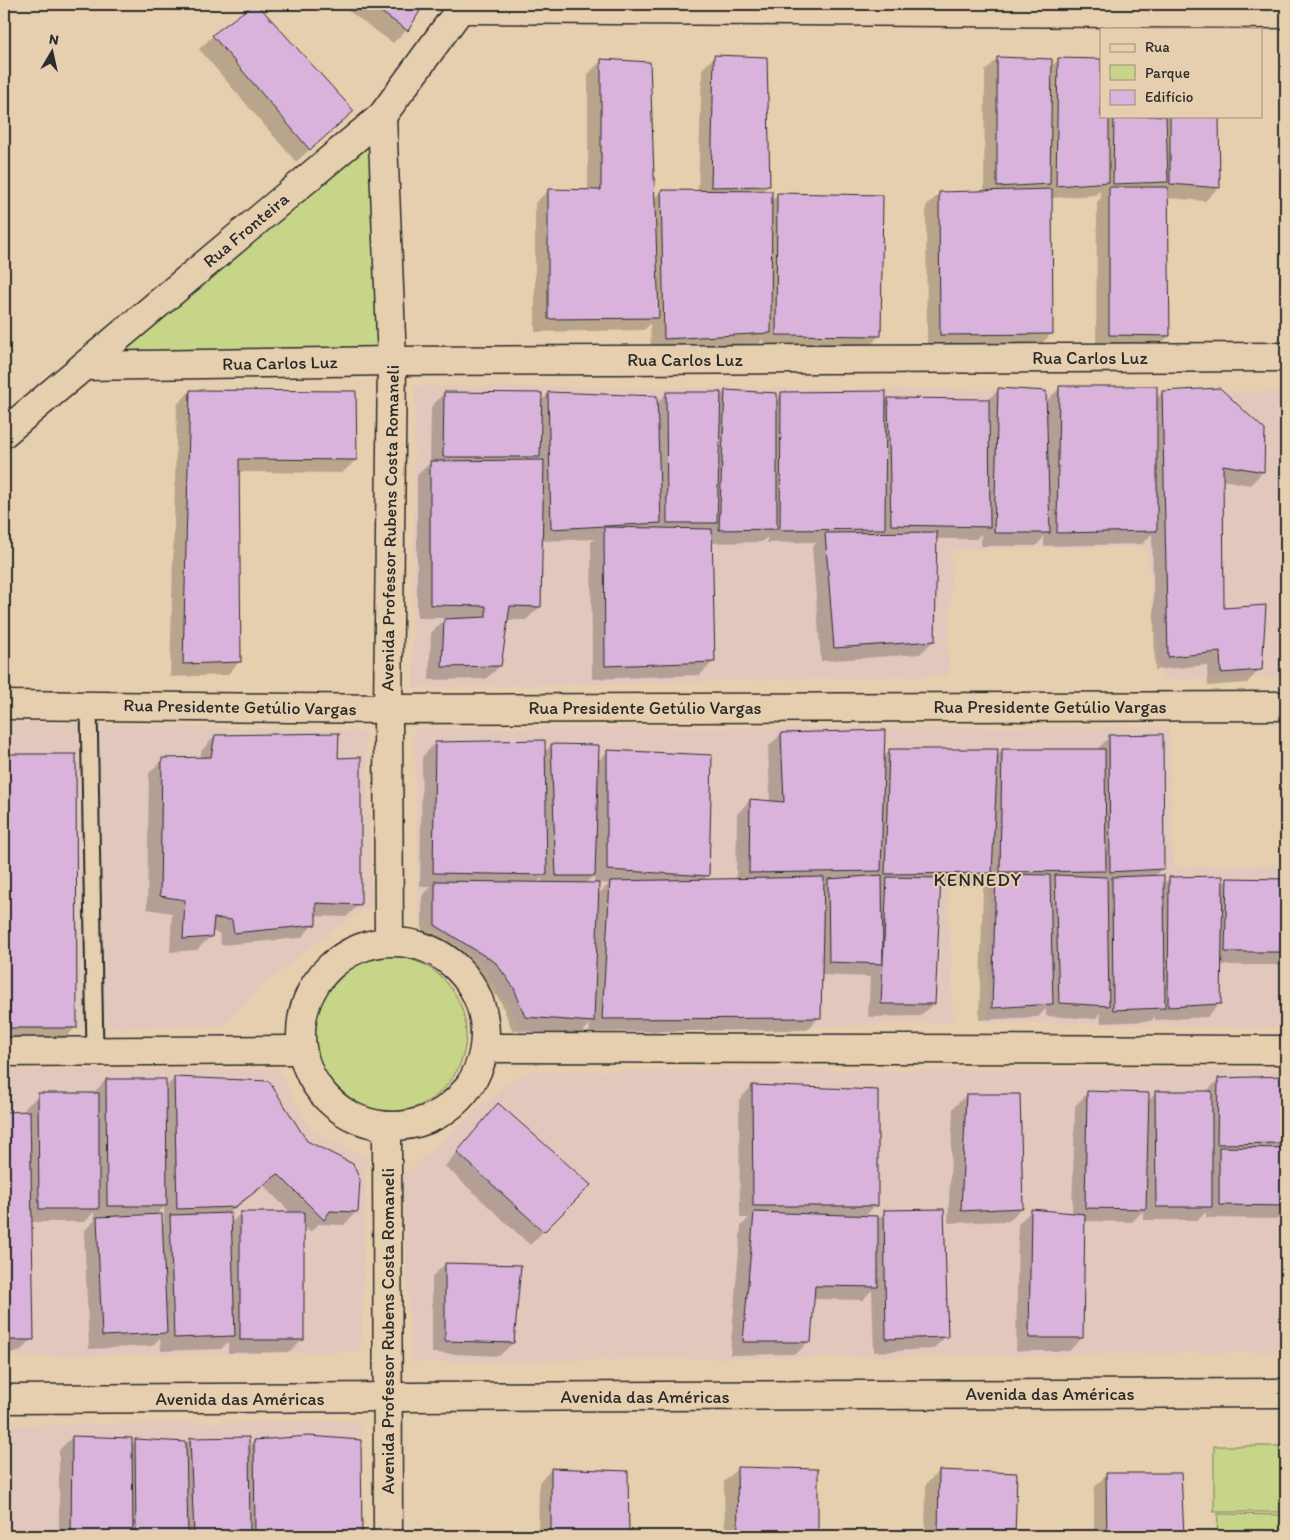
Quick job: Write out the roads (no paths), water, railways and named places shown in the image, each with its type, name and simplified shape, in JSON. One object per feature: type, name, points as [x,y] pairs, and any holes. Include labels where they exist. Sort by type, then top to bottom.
[{"type":"street","points":[[462,6],[1286,14]]},
{"type":"street","name":"Rua Fronteira","points":[[4,433],[382,116],[462,6]]},
{"type":"street","name":"Avenida Professor Rubens Costa Romaneli","points":[[382,116],[392,361],[388,708],[389,941]]},
{"type":"street","name":"Rua Carlos Luz","points":[[84,366],[392,361],[1286,357]]},
{"type":"street","name":"Rua Presidente Getúlio Vargas","points":[[4,705],[388,708],[1286,706]]},
{"type":"street","points":[[389,941],[417,943],[442,954],[463,972],[478,994],[486,1020],[486,1048],[478,1074],[462,1097],[440,1114],[414,1124],[387,1126],[357,1119],[331,1103],[312,1079],[302,1050],[301,1019],[311,989],[331,964],[358,948],[389,941]]},
{"type":"street","points":[[486,1048],[1286,1050]]},
{"type":"street","points":[[4,1052],[302,1050]]},
{"type":"street","name":"Avenida Professor Rubens Costa Romaneli","points":[[387,1126],[388,1536]]},
{"type":"street","name":"Avenida das Américas","points":[[4,1399],[1286,1392]]},
{"type":"lane","points":[[90,706],[95,1052]]},
{"type":"district","name":"KENNEDY","points":[[978,879]]}]
